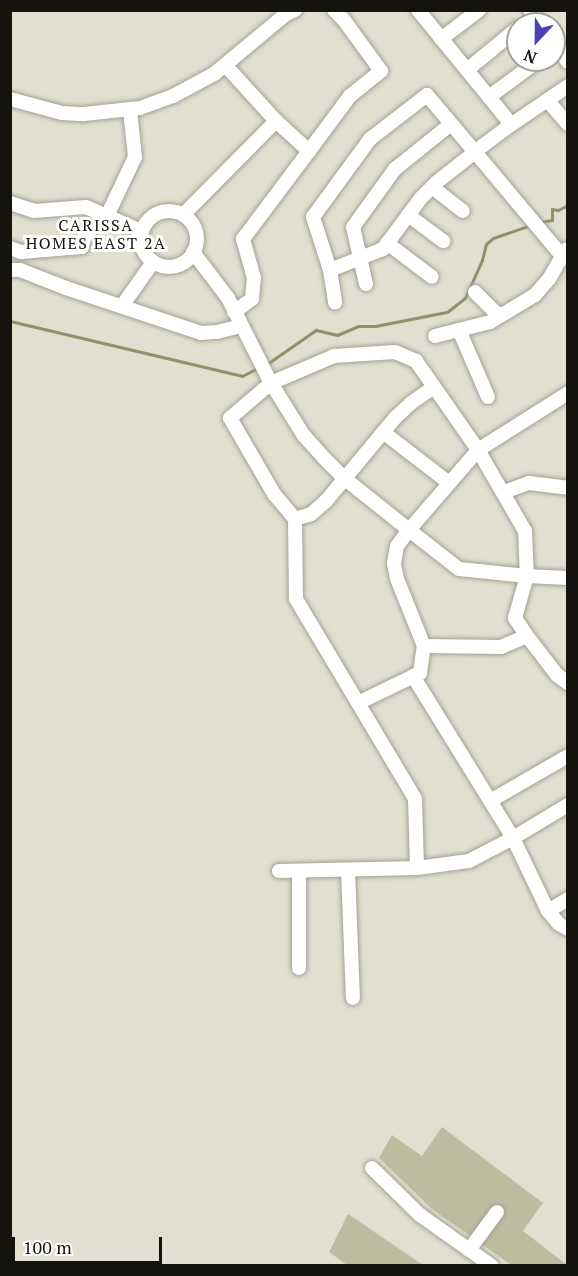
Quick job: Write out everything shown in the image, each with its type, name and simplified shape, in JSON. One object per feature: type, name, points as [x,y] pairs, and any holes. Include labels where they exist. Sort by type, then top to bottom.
[{"type":"street","points":[[10,99],[62,113],[84,114],[130,110],[173,96],[226,66],[286,14],[295,10]]},
{"type":"street","points":[[234,312],[252,299],[254,278],[243,238],[350,96],[381,70],[334,10]]},
{"type":"street","points":[[418,10],[512,124]]},
{"type":"street","points":[[441,39],[478,10]]},
{"type":"street","points":[[467,70],[506,38]]},
{"type":"street","points":[[226,66],[276,121],[309,151]]},
{"type":"street","points":[[489,97],[523,72]]},
{"type":"street","points":[[330,270],[359,261],[383,249],[432,187],[512,124],[567,86]]},
{"type":"street","points":[[335,303],[330,270],[313,217],[370,139],[427,95],[540,231],[565,254],[549,279],[535,295],[490,322],[435,336]]},
{"type":"street","points":[[547,100],[567,124]]},
{"type":"street","points":[[10,248],[21,252],[82,247],[85,234],[107,216],[135,156],[130,110]]},
{"type":"street","points":[[183,215],[276,121]]},
{"type":"street","points":[[366,284],[353,227],[395,169],[451,124]]},
{"type":"street","points":[[432,187],[463,211]]},
{"type":"street","points":[[10,202],[34,211],[86,207],[141,231]]},
{"type":"street","points":[[194,252],[178,265],[164,267],[153,262],[142,247],[141,231],[149,218],[156,214],[174,211],[192,223],[196,233],[194,252],[228,298],[269,378],[304,436],[345,480],[459,569],[567,578]]},
{"type":"street","points":[[408,215],[443,241]]},
{"type":"street","points":[[387,243],[432,277]]},
{"type":"street","points":[[122,306],[153,262]]},
{"type":"street","points":[[10,270],[20,270],[201,333],[241,326]]},
{"type":"street","points":[[475,292],[499,316]]},
{"type":"street","points":[[459,330],[488,398]]},
{"type":"street","points":[[417,868],[415,799],[360,702],[296,599],[294,519],[274,494],[230,418],[269,378],[334,357],[395,352],[416,361],[478,450],[525,531],[527,576],[515,618],[557,675],[567,682]]},
{"type":"street","points":[[294,519],[311,514],[326,501],[383,432],[411,403],[434,387]]},
{"type":"street","points":[[360,702],[420,673],[424,646],[397,579],[394,563],[397,546],[478,450],[567,393]]},
{"type":"street","points":[[383,432],[449,483]]},
{"type":"street","points":[[504,492],[529,483],[567,488]]},
{"type":"street","points":[[424,646],[501,647],[527,636]]},
{"type":"street","points":[[413,676],[513,838],[548,911],[559,924],[567,929]]},
{"type":"street","points":[[490,801],[567,756]]},
{"type":"street","points":[[279,871],[417,868],[469,861],[513,838],[567,805]]},
{"type":"street","points":[[299,870],[299,968]]},
{"type":"street","points":[[348,870],[353,998]]},
{"type":"street","points":[[548,911],[567,899]]},
{"type":"street","points":[[372,1168],[420,1215],[492,1266]]},
{"type":"street","points":[[469,1250],[496,1212]]},
{"type":"shaded area","points":[[442,1127],[543,1203],[523,1231],[567,1265],[511,1265],[432,1209],[379,1158],[392,1135],[422,1156]]},
{"type":"shaded area","points":[[348,1214],[423,1265],[347,1265],[329,1252]]},
{"type":"waterway","points":[[541,222],[552,220],[552,209],[558,210],[568,205]]},
{"type":"waterway","points":[[267,364],[316,330],[337,335],[358,326],[375,326],[447,312],[465,298],[482,260],[486,244],[493,238],[531,225]]},
{"type":"waterway","points":[[10,321],[242,376],[258,368]]},
{"type":"district","name":"CARISSA HOMES EAST 2A","points":[[96,234]]}]
